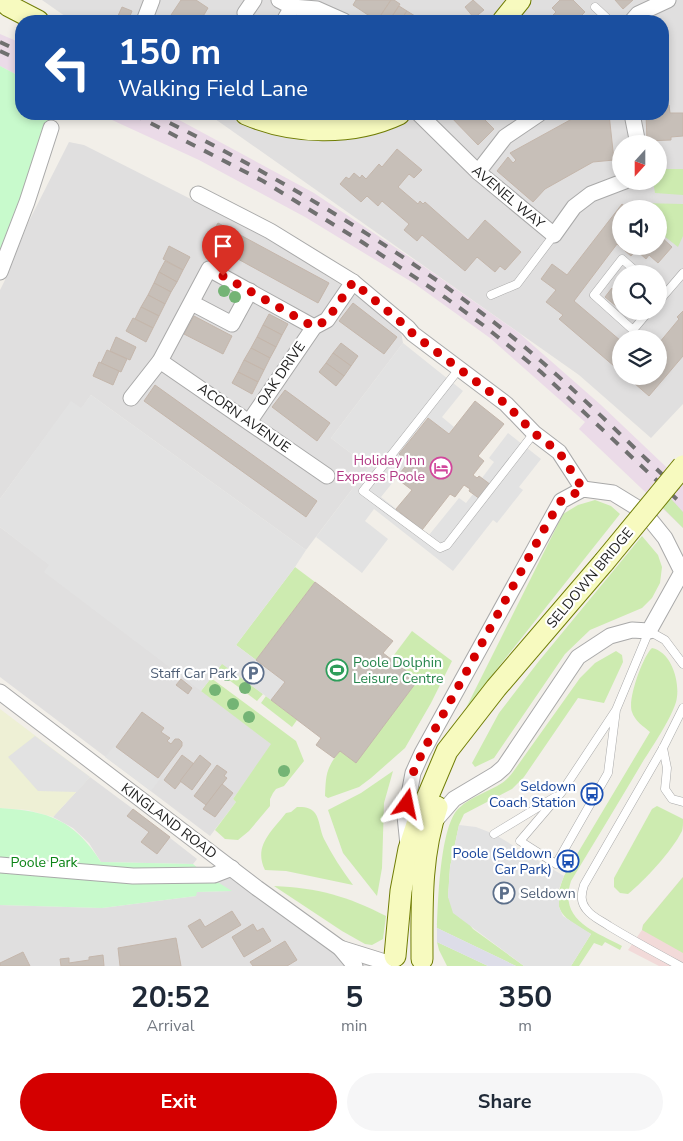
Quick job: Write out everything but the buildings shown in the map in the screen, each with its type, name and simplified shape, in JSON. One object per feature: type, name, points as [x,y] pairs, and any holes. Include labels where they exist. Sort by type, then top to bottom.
[{"type":"street","points":[[2,0],[26,15]]},
{"type":"street","points":[[146,15],[152,0]]},
{"type":"street","points":[[245,14],[254,0]]},
{"type":"street","points":[[278,0],[292,8],[317,9],[330,15]]},
{"type":"street","points":[[508,15],[520,0]]},
{"type":"street","points":[[637,15],[668,0]]},
{"type":"street","points":[[288,15],[292,8]]},
{"type":"street","points":[[264,120],[276,124],[315,130],[344,128],[379,120]]},
{"type":"street","name":"AVENEL WAY","points":[[424,120],[478,172],[554,235],[574,207],[591,194],[612,186]]},
{"type":"street","points":[[478,172],[505,137],[530,120]]},
{"type":"street","points":[[633,120],[636,135]]},
{"type":"street","points":[[0,272],[28,202],[51,128]]},
{"type":"street","points":[[198,194],[270,231],[353,282],[413,334],[506,404],[534,433],[559,452],[583,489]]},
{"type":"street","points":[[131,398],[160,361],[209,269],[314,327]]},
{"type":"street","name":"OAK DRIVE","points":[[249,422],[314,327],[327,320],[353,282]]},
{"type":"street","points":[[192,304],[232,324],[250,291]]},
{"type":"street","name":"ACORN AVENUE","points":[[160,361],[327,476]]},
{"type":"street","name":"SELDOWN BRIDGE","points":[[387,961],[409,849],[420,815],[446,751],[496,688],[683,466]]},
{"type":"street","points":[[409,849],[405,816],[413,773],[422,753],[561,501],[583,489],[613,493],[644,512],[665,538],[683,573],[649,631],[632,630],[610,636],[578,657],[504,767],[496,774],[454,799],[430,827]]},
{"type":"street","name":"SELDOWN BRIDGE","points":[[425,963],[423,876],[430,827],[443,790],[458,758],[496,688]]},
{"type":"street","name":"KINGLAND ROAD","points":[[0,692],[340,948],[355,966]]},
{"type":"street","points":[[0,865],[133,876],[214,875],[232,868]]},
{"type":"street","name":"KINGLAND ROAD","points":[[340,948],[387,961]]},
{"type":"street","points":[[387,961],[412,955],[425,963]]},
{"type":"lane","points":[[595,7],[604,15]]},
{"type":"lane","points":[[491,295],[517,284],[554,235]]},
{"type":"lane","points":[[617,265],[622,259],[629,265]]},
{"type":"lane","points":[[612,272],[594,295],[612,311]]},
{"type":"lane","points":[[667,289],[683,273]]},
{"type":"lane","points":[[622,320],[633,330],[641,320]]},
{"type":"lane","points":[[459,369],[363,491],[440,548],[447,545],[534,433]]},
{"type":"lane","points":[[616,710],[608,773],[556,864],[520,840],[561,793],[616,710],[649,631],[665,640],[683,664]]},
{"type":"lane","points":[[680,966],[631,940],[595,917],[587,910],[581,893],[663,748],[683,708]]},
{"type":"lane","points":[[663,748],[667,768],[665,789],[672,800],[683,802]]},
{"type":"lane","points":[[494,834],[561,793]]},
{"type":"shaded area","points":[[42,0],[683,0],[683,404],[651,438],[579,375],[217,120],[669,120],[669,15],[63,15]]},
{"type":"shaded area","points":[[0,34],[15,40],[15,74],[0,66]]},
{"type":"shaded area","points":[[112,120],[179,120],[314,193],[519,333],[601,405],[683,483],[683,528],[579,429],[585,422],[490,338],[415,284],[305,217],[199,160]]},
{"type":"shaded area","points":[[69,142],[84,145],[268,238],[352,292],[401,332],[403,343],[331,438],[369,467],[306,550],[91,395],[81,409],[71,402],[0,499],[0,290],[28,223]]},
{"type":"shaded area","name":"Holiday Inn Express Poole","points":[[403,343],[463,391],[442,417],[454,427],[449,434],[427,418],[399,454],[409,462],[381,497],[429,535],[459,498],[466,503],[473,494],[480,499],[482,478],[494,462],[489,458],[508,433],[541,459],[519,487],[523,490],[497,523],[493,520],[453,571],[374,509],[365,521],[388,539],[362,573],[316,537],[369,467],[331,438]]},
{"type":"shaded area","points":[[91,395],[306,550],[236,645],[285,682],[271,700],[222,664],[201,691],[44,572],[49,565],[0,527],[0,499],[71,401],[81,408]]},
{"type":"shaded area","points":[[0,527],[50,565],[45,572],[272,744],[233,799],[236,802],[210,836],[0,677]]},
{"type":"shaded area","points":[[35,736],[90,777],[77,792],[38,791],[8,757]]},
{"type":"shaded area","points":[[114,746],[160,779],[151,791],[105,757]]},
{"type":"shaded area","points":[[90,777],[197,859],[193,864],[101,862],[89,843],[73,828],[53,817]]},
{"type":"shaded area","name":"Seldown","points":[[459,825],[476,827],[494,834],[564,876],[559,889],[559,907],[563,916],[591,934],[571,966],[524,966],[453,913],[448,897],[450,867]]},
{"type":"shaded area","points":[[232,868],[381,966],[0,966],[0,905],[102,908],[196,896],[196,892],[230,891],[206,875]]},
{"type":"shaded area","points":[[683,877],[683,966],[659,966],[628,950],[642,930],[643,925]]},
{"type":"shaded area","points":[[437,928],[516,966],[488,966],[437,942]]},
{"type":"green space","points":[[0,66],[15,74],[15,120],[50,120],[0,255]]},
{"type":"green space","points":[[668,169],[683,169],[683,195],[655,193],[654,190],[668,190]]},
{"type":"green space","points":[[667,204],[683,204],[683,236],[678,247],[667,238]]},
{"type":"green space","points":[[663,490],[683,512],[683,528],[655,500]]},
{"type":"green space","points":[[595,500],[611,506],[620,514],[466,708],[563,514],[578,505]]},
{"type":"green space","points":[[642,536],[658,555],[662,567],[660,583],[652,598],[642,608],[590,630],[565,654],[494,758],[475,767],[472,763],[499,713],[539,661]]},
{"type":"green space","points":[[295,567],[315,582],[256,660],[236,645]]},
{"type":"green space","points":[[412,631],[452,661],[431,703],[405,748],[359,787],[328,798],[325,796],[326,777],[335,757],[340,751],[356,762],[418,680],[391,659]]},
{"type":"green space","points":[[652,648],[659,651],[670,662],[676,678],[676,702],[661,733],[571,881],[568,894],[574,915],[581,922],[600,935],[622,946],[620,950],[605,942],[602,946],[594,943],[579,966],[571,966],[591,934],[573,923],[561,912],[558,897],[560,888],[564,876],[650,732],[635,718],[631,706],[637,678],[644,660]]},
{"type":"green space","points":[[616,651],[622,655],[623,662],[604,703],[578,698],[524,777],[512,789],[464,814],[459,825],[450,867],[448,897],[473,929],[524,966],[516,966],[437,928],[441,865],[448,830],[459,808],[469,800],[502,783],[513,772],[580,678],[595,663]]},
{"type":"green space","points":[[222,663],[263,694],[257,701],[217,671]]},
{"type":"green space","points":[[211,678],[296,741],[304,761],[284,786],[276,789],[270,799],[270,806],[249,831],[238,840],[225,839],[215,830],[236,802],[233,799],[271,744],[201,691]]},
{"type":"green space","points":[[266,696],[297,720],[292,727],[261,703]]},
{"type":"green space","points":[[0,709],[90,777],[53,817],[28,810],[0,808]]},
{"type":"green space","points":[[393,771],[384,803],[382,868],[377,896],[343,853],[328,810],[361,793]]},
{"type":"green space","points":[[657,806],[683,819],[682,831],[658,865],[642,881],[628,894],[620,893],[614,887],[614,878],[652,809]]},
{"type":"green space","points":[[297,807],[309,808],[315,813],[327,845],[353,885],[286,871],[265,870],[261,854],[266,839],[286,813],[291,812]]},
{"type":"green space","name":"Poole Park","points":[[0,808],[33,812],[59,820],[81,836],[101,862],[193,864],[206,875],[232,891],[197,892],[196,896],[102,908],[0,905]]},
{"type":"green space","points":[[683,877],[683,953],[642,930],[643,925]]},
{"type":"green space","points":[[274,886],[332,894],[372,909],[386,916],[383,939],[372,945],[365,944]]},
{"type":"green space","points":[[437,942],[488,966],[447,966]]},
{"type":"railway","points":[[0,42],[15,49]]},
{"type":"railway","points":[[0,51],[15,58]]},
{"type":"railway","points":[[145,120],[263,181],[362,242],[446,298],[541,372],[683,505]]},
{"type":"railway","points":[[164,120],[282,183],[367,234],[448,288],[513,337],[587,403],[683,494]]},
{"type":"place","name":"Holiday Inn Express Poole","points":[[441,468]]},
{"type":"place","name":"Poole Dolphin Leisure Centre","points":[[337,670]]},
{"type":"place","name":"Staff Car Park","points":[[253,673]]},
{"type":"place","name":"Seldown Coach Station","points":[[592,794]]},
{"type":"place","name":"Poole (Seldown Car Park)","points":[[568,861]]},
{"type":"place","name":"Seldown","points":[[504,893]]},
{"type":"route","points":[[223,276],[314,327],[327,320],[353,282],[413,334],[506,404],[534,433],[559,452],[583,489],[561,501],[548,522],[422,753],[413,773],[407,804]]}]
